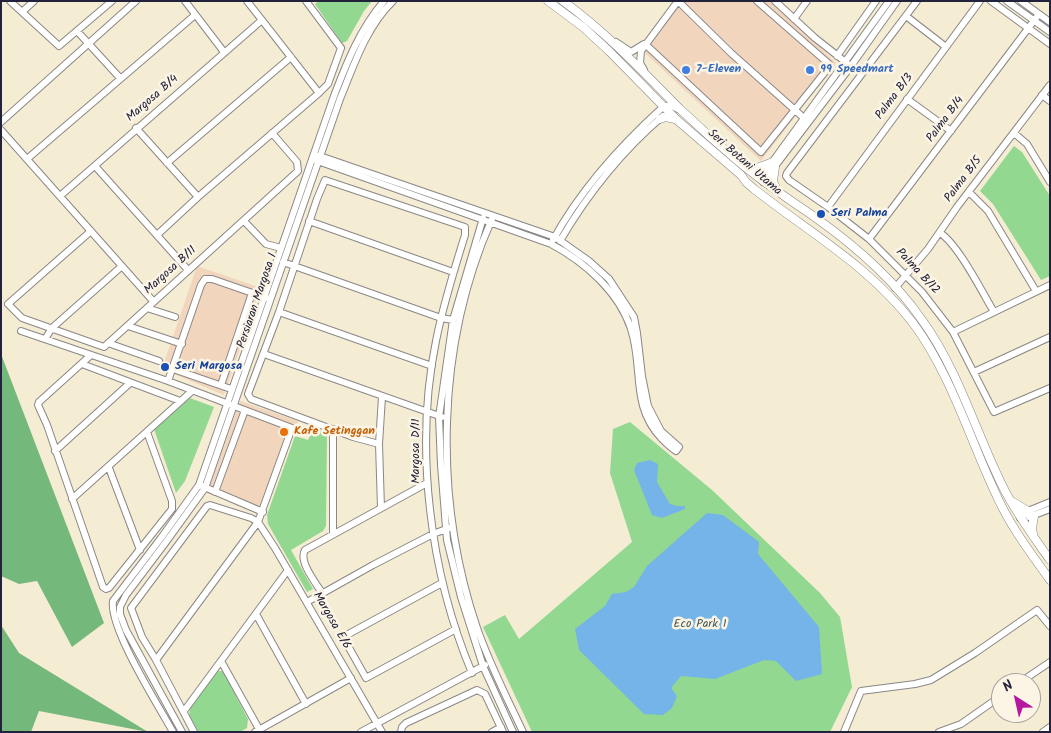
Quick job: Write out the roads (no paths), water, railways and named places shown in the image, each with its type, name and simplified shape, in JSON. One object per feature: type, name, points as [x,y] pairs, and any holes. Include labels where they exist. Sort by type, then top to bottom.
[{"type":"main road","name":"Seri Botani Utama","points":[[548,1],[590,33],[677,120],[746,182],[771,203],[819,236],[868,274],[913,324],[932,354],[958,405],[998,500],[1017,533],[1050,580]]},
{"type":"main road","name":"Seri Botani Utama","points":[[563,1],[610,38],[682,111],[761,181],[817,219],[853,247],[895,288],[921,318],[936,340],[967,401],[1002,486],[1020,518],[1050,560]]},
{"type":"main road","points":[[656,99],[658,116],[666,116],[677,120]]},
{"type":"main road","points":[[738,161],[757,168],[774,164],[774,184],[778,193]]},
{"type":"main road","points":[[740,175],[761,181],[763,190],[771,198],[771,203]]},
{"type":"main road","points":[[1010,499],[1031,514],[1033,536]]},
{"type":"main road","points":[[998,500],[1012,515],[1020,518],[1017,533]]},
{"type":"street","points":[[10,1],[57,45],[62,44],[112,1]]},
{"type":"street","points":[[22,12],[34,1]]},
{"type":"street","points":[[1,122],[136,1]]},
{"type":"street","points":[[185,1],[224,52]]},
{"type":"street","points":[[247,1],[319,93]]},
{"type":"street","name":"Persiaran Margosa 1","points":[[182,732],[126,630],[120,614],[120,606],[202,486],[268,298],[281,248],[334,96],[366,25],[384,1]]},
{"type":"street","name":"Persiaran Margosa 1","points":[[230,405],[231,389],[283,262],[320,162],[355,52],[393,1]]},
{"type":"street","points":[[649,78],[640,63],[641,51],[678,1],[806,120]]},
{"type":"street","points":[[645,44],[761,152],[829,67],[829,64],[757,1]]},
{"type":"street","points":[[775,1],[848,64]]},
{"type":"street","points":[[794,19],[807,1]]},
{"type":"street","points":[[837,56],[876,1]]},
{"type":"street","points":[[848,64],[890,1]]},
{"type":"street","points":[[761,181],[897,1]]},
{"type":"street","points":[[917,1],[906,16],[946,47]]},
{"type":"street","name":"Palma B/3","points":[[828,207],[980,1]]},
{"type":"street","points":[[991,1],[1050,44]]},
{"type":"street","points":[[1007,1],[1050,32]]},
{"type":"street","points":[[1021,1],[1050,22]]},
{"type":"street","points":[[308,2],[341,48],[355,52]]},
{"type":"street","name":"Palma B/4","points":[[869,239],[1039,14]]},
{"type":"street","points":[[27,159],[195,15]]},
{"type":"street","name":"Palma B/12","points":[[906,16],[786,176],[869,239],[907,275],[953,332],[993,411],[995,412],[1050,388]]},
{"type":"street","name":"Margosa B/4","points":[[60,196],[262,20]]},
{"type":"street","points":[[77,31],[120,78]]},
{"type":"street","points":[[610,38],[631,52],[645,44]]},
{"type":"street","points":[[157,235],[328,84],[341,48]]},
{"type":"street","points":[[167,163],[291,57]]},
{"type":"street","name":"Palma B/5","points":[[895,288],[940,233],[1050,85]]},
{"type":"street","points":[[666,95],[667,108]]},
{"type":"street","points":[[1042,95],[1050,101]]},
{"type":"street","points":[[907,99],[951,131]]},
{"type":"street","points":[[667,108],[682,111]]},
{"type":"street","points":[[554,245],[569,220],[607,167],[667,108]]},
{"type":"street","points":[[136,128],[198,197]]},
{"type":"street","points":[[1,130],[153,302]]},
{"type":"street","name":"Margosa B/11","points":[[108,343],[298,171],[297,162],[272,133]]},
{"type":"street","points":[[1014,133],[1027,144],[1050,181]]},
{"type":"street","points":[[324,148],[328,162]]},
{"type":"street","points":[[313,156],[320,162],[328,162],[558,238],[589,261],[609,279],[631,319],[648,406],[662,430],[679,446],[676,451],[658,434],[645,416],[639,385],[631,319]]},
{"type":"street","points":[[328,162],[554,245],[585,266],[625,308]]},
{"type":"street","points":[[94,166],[188,270]]},
{"type":"street","name":"Margosa D/11","points":[[309,221],[325,180],[465,227],[465,235],[441,318],[432,366],[428,414],[427,482],[433,534],[442,582],[472,673]]},
{"type":"street","points":[[969,192],[988,211],[1036,291]]},
{"type":"street","points":[[485,213],[453,320],[439,417],[445,528],[452,562],[461,598],[483,666],[513,732]]},
{"type":"street","points":[[494,216],[480,250],[459,322],[449,391],[448,482],[453,527],[467,594],[491,662],[523,732]]},
{"type":"street","points":[[244,221],[266,244],[281,248]]},
{"type":"street","points":[[378,444],[252,399],[248,394],[279,312],[309,221],[453,272]]},
{"type":"street","points":[[91,231],[8,304],[22,318],[104,346],[108,343],[159,361]]},
{"type":"street","points":[[940,233],[955,248],[994,312]]},
{"type":"street","points":[[283,262],[441,318],[453,320]]},
{"type":"street","points":[[45,339],[52,328],[122,266]]},
{"type":"street","points":[[168,381],[201,285],[205,279],[212,279],[268,298]]},
{"type":"street","points":[[953,332],[1050,285]]},
{"type":"street","points":[[221,385],[252,293]]},
{"type":"street","points":[[147,308],[175,317]]},
{"type":"street","points":[[279,312],[432,366]]},
{"type":"street","points":[[128,326],[182,344]]},
{"type":"street","points":[[21,331],[168,381],[292,428],[258,522],[156,660]]},
{"type":"street","points":[[974,372],[1050,337]]},
{"type":"street","points":[[264,354],[428,414],[448,418]]},
{"type":"street","points":[[91,355],[38,403],[103,587],[106,589],[109,588],[172,509],[173,505],[147,432]]},
{"type":"street","points":[[82,364],[180,401]]},
{"type":"street","points":[[173,369],[231,389]]},
{"type":"street","points":[[56,451],[130,383]]},
{"type":"street","points":[[72,499],[109,468],[192,390]]},
{"type":"street","points":[[381,508],[378,444],[382,397]]},
{"type":"street","points":[[215,492],[245,410]]},
{"type":"street","points":[[333,429],[334,534]]},
{"type":"street","points":[[109,468],[140,550]]},
{"type":"street","points":[[322,594],[303,561],[303,554],[310,547],[427,482]]},
{"type":"street","points":[[202,486],[263,512]]},
{"type":"street","name":"Persiaran Margosa 1","points":[[173,732],[120,635],[112,608],[113,601],[119,592],[202,486]]},
{"type":"street","points":[[1031,514],[1050,502]]},
{"type":"street","points":[[194,732],[142,637],[131,608],[207,506],[213,505],[258,522]]},
{"type":"street","points":[[1020,518],[1050,509]]},
{"type":"street","name":"Margosa E/6","points":[[258,522],[307,602],[382,732]]},
{"type":"street","points":[[307,602],[433,534],[445,528],[453,527]]},
{"type":"street","points":[[184,712],[288,570]]},
{"type":"street","points":[[442,582],[343,637],[366,678],[456,629]]},
{"type":"street","points":[[845,731],[859,693],[931,680],[975,653],[1037,610],[1050,626]]},
{"type":"street","points":[[256,614],[306,704]]},
{"type":"street","points":[[221,661],[257,731],[351,678]]},
{"type":"street","points":[[361,732],[491,662]]},
{"type":"street","points":[[1034,673],[1050,662]]},
{"type":"street","points":[[401,732],[402,727],[406,723],[473,690],[481,691],[485,694],[502,729],[492,732]]},
{"type":"street","points":[[939,732],[961,724],[991,703]]},
{"type":"street","points":[[1043,732],[1050,727]]},
{"type":"water","points":[[650,460],[658,464],[657,482],[670,504],[685,506],[685,509],[662,518],[652,515],[634,470],[637,463]]},
{"type":"water","points":[[707,513],[723,515],[759,542],[758,554],[819,627],[822,674],[796,681],[776,661],[764,660],[715,679],[681,676],[671,688],[677,696],[672,708],[663,715],[644,714],[579,650],[575,629],[605,606],[612,594],[626,592],[634,587],[647,566]]},
{"type":"place","name":"7-Eleven","points":[[686,70]]},
{"type":"place","name":"99 Speedmart","points":[[810,70]]},
{"type":"place","name":"Seri Palma","points":[[821,214]]},
{"type":"place","name":"Seri Margosa","points":[[165,367]]},
{"type":"place","name":"Kafe Setinggan","points":[[284,432]]},
{"type":"park label","name":"Eco Park 1","points":[[700,625]]}]
